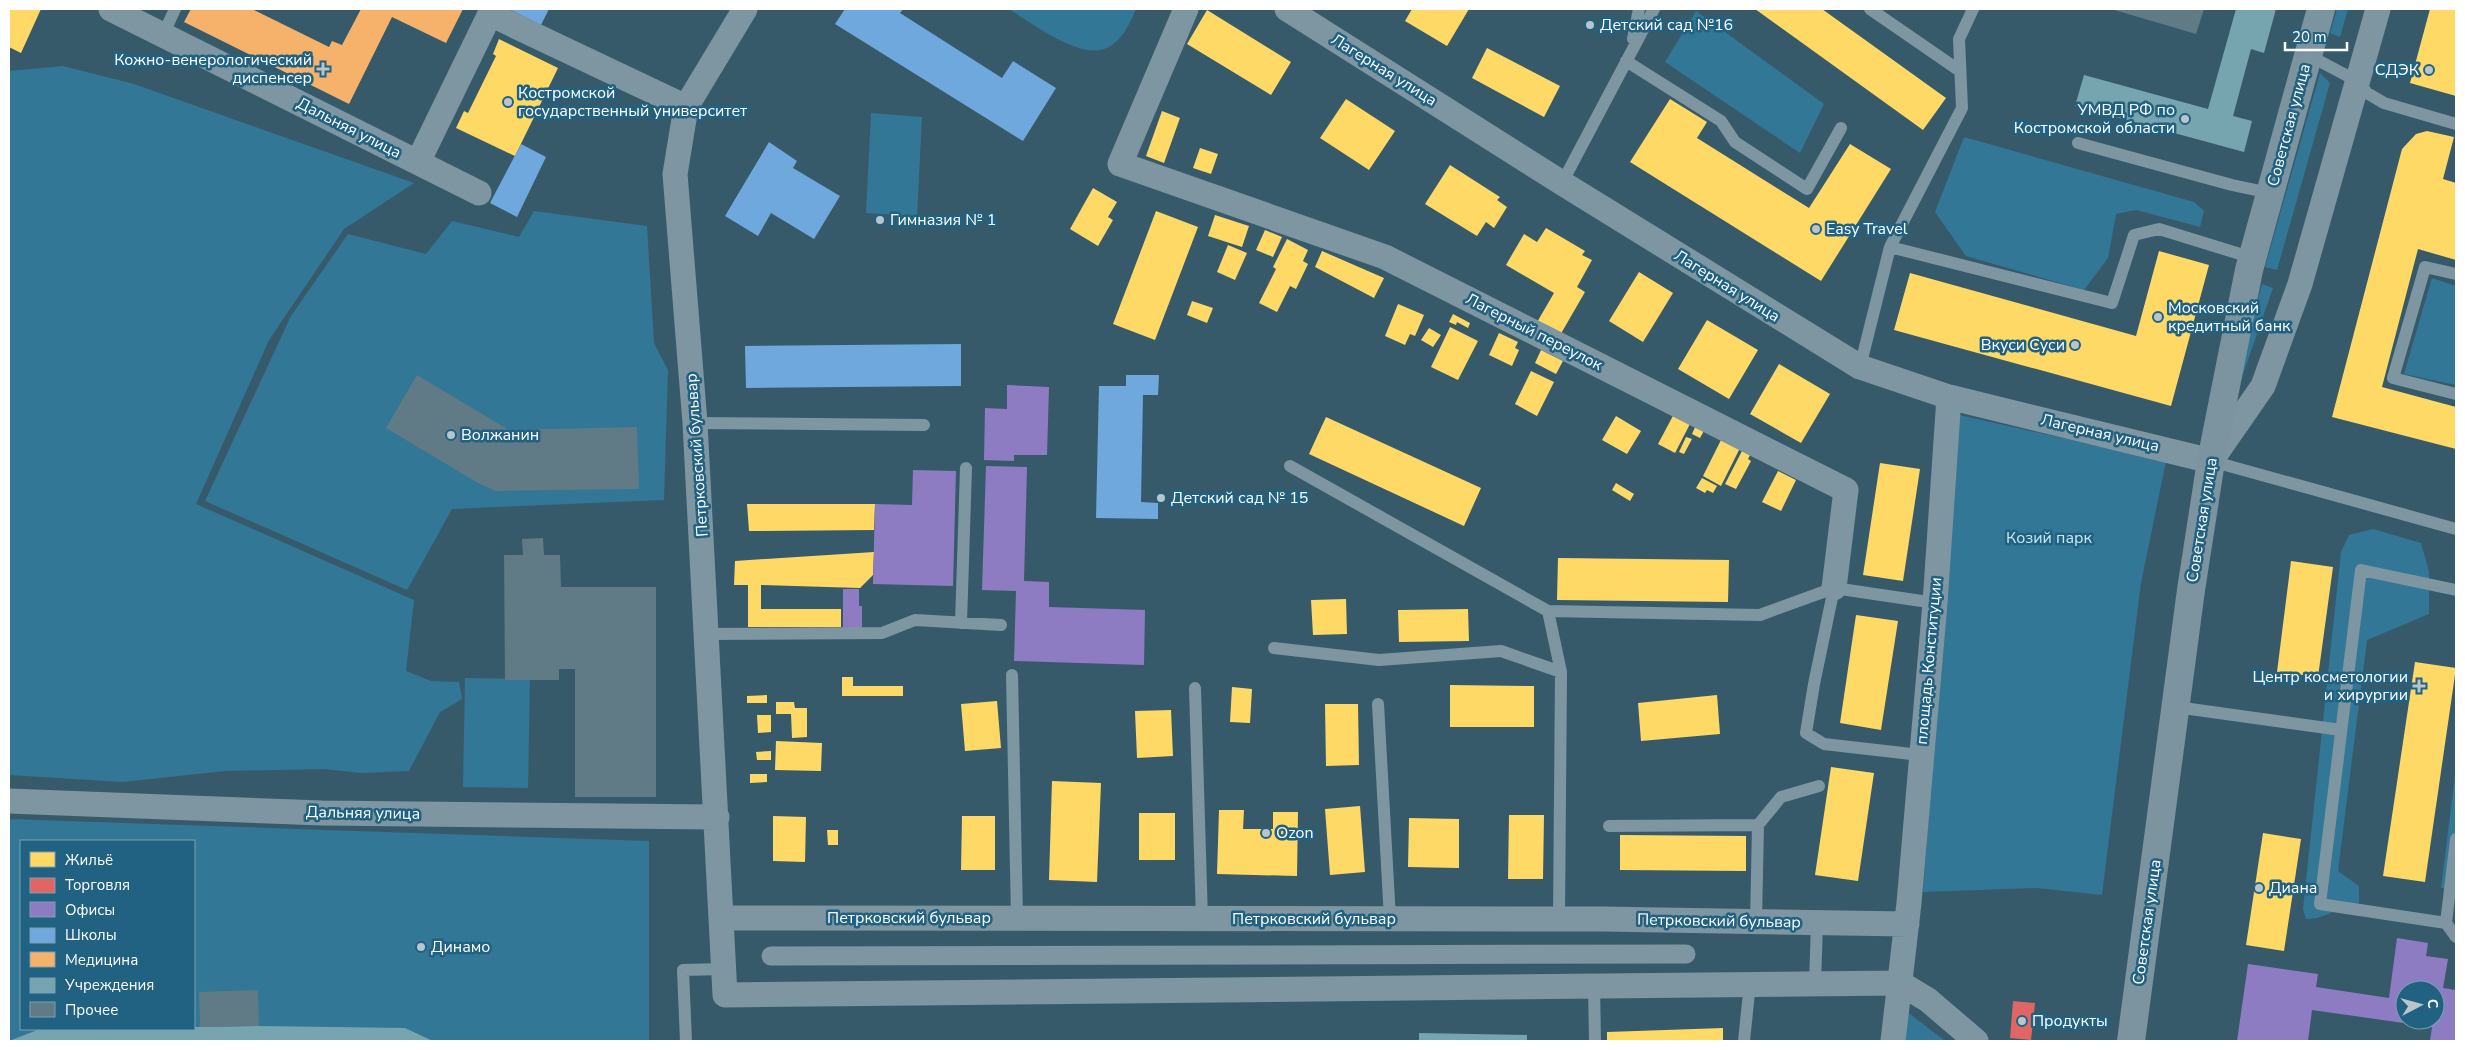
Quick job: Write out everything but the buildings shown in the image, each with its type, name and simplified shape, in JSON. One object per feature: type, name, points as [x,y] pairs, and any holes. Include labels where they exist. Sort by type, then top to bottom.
[{"type":"main road","name":"Советская улица","points":[[2131,1041],[2211,461],[2252,258],[2321,9]]},
{"type":"street","name":"Петрковский бульвар","points":[[745,9],[686,107],[675,174],[696,423],[725,994],[1750,983],[1815,983],[1899,992]]},
{"type":"street","name":"Лагерный переулок","points":[[1186,9],[1120,164],[1385,256],[1846,490],[1834,588]]},
{"type":"street","name":"Лагерная улица","points":[[1287,9],[1562,184],[1860,368],[1949,397],[2211,461]]},
{"type":"street","points":[[2211,461],[2263,386],[2300,284],[2359,82],[2378,9]]},
{"type":"street","name":"Дальняя улица","points":[[124,12],[164,35],[479,193]]},
{"type":"street","points":[[418,162],[490,14],[686,107]]},
{"type":"street","name":"площадь Конституции","points":[[1899,992],[1907,924],[1920,755],[1935,603],[1949,397]]},
{"type":"street","name":"Дальняя улица","points":[[9,801],[322,813],[717,817]]},
{"type":"street","name":"Петрковский бульвар","points":[[722,918],[1560,919],[1907,924]]},
{"type":"street","points":[[771,956],[1686,954]]},
{"type":"street","points":[[1903,958],[1928,1000],[1976,1041]]},
{"type":"street","points":[[1893,1041],[1899,992],[1928,1000]]},
{"type":"lane","points":[[164,35],[175,9]]},
{"type":"lane","points":[[1628,56],[1639,9]]},
{"type":"lane","points":[[1562,184],[1654,9]]},
{"type":"lane","points":[[1870,9],[1960,71]]},
{"type":"lane","points":[[1860,368],[1890,247],[1962,108],[1959,39],[1973,9]]},
{"type":"lane","points":[[2308,55],[2359,82],[2366,93],[2384,103],[2456,124]]},
{"type":"lane","points":[[1628,56],[1721,121],[1735,142],[1807,189],[1841,128]]},
{"type":"lane","points":[[2078,143],[2232,185],[2270,193]]},
{"type":"lane","points":[[1890,247],[2112,302],[2134,235],[2159,229],[2252,258]]},
{"type":"lane","points":[[2456,274],[2425,267],[2393,378],[2456,394]]},
{"type":"lane","points":[[696,423],[924,425]]},
{"type":"lane","points":[[2211,461],[2456,527]]},
{"type":"lane","points":[[1290,466],[1548,611],[1760,615],[1834,588],[1935,603]]},
{"type":"lane","points":[[961,623],[966,468]]},
{"type":"lane","points":[[2446,923],[2320,904],[2360,570],[2456,590]]},
{"type":"lane","points":[[1834,588],[1806,733],[1824,744],[1920,755]]},
{"type":"lane","points":[[1548,611],[1562,672],[1560,919]]},
{"type":"lane","points":[[707,634],[882,633],[915,620],[1001,625]]},
{"type":"lane","points":[[1274,648],[1379,660],[1501,651],[1562,672]]},
{"type":"lane","points":[[1012,675],[1017,918]]},
{"type":"lane","points":[[1195,688],[1202,919]]},
{"type":"lane","points":[[1378,704],[1390,919]]},
{"type":"lane","points":[[2176,707],[2341,730]]},
{"type":"lane","points":[[1756,922],[1758,825],[1781,797],[1819,786]]},
{"type":"lane","points":[[1609,826],[1758,825]]},
{"type":"lane","points":[[2456,838],[2446,923],[2456,937]]},
{"type":"lane","points":[[1815,983],[1818,923]]},
{"type":"lane","points":[[686,1041],[683,970],[724,969]]},
{"type":"lane","points":[[1744,1041],[1750,983]]},
{"type":"lane","points":[[1594,984],[1595,1041]]},
{"type":"green space","points":[[1009,9],[1136,9],[1128,26],[1117,41],[1107,48],[1096,50],[1070,45],[1043,31]]},
{"type":"green space","points":[[2337,9],[2348,9],[2340,37],[2330,33]]},
{"type":"green space","points":[[1696,11],[1824,104],[1800,153],[1665,62]]},
{"type":"green space","points":[[63,66],[134,84],[414,183],[344,229],[269,340],[196,504],[414,600],[406,671],[431,681],[459,682],[462,699],[440,712],[409,771],[361,773],[324,769],[225,771],[123,782],[9,775],[9,71]]},
{"type":"green space","points":[[2320,73],[2330,83],[2277,270],[2265,267]]},
{"type":"green space","points":[[871,113],[922,117],[917,216],[866,213]]},
{"type":"green space","points":[[1964,137],[2194,202],[2204,211],[2200,227],[2136,210],[2116,214],[2108,258],[2084,290],[1966,256],[1935,212]]},
{"type":"green space","name":"Волжанин","points":[[534,211],[647,226],[654,343],[668,370],[664,500],[452,509],[407,590],[205,501],[291,316],[348,234],[426,254],[452,221],[519,237]]},
{"type":"green space","points":[[2432,278],[2456,286],[2456,385],[2404,374]]},
{"type":"green space","points":[[2262,284],[2273,288],[2233,403],[2231,402]]},
{"type":"green space","name":"Козий парк","points":[[1959,415],[2166,461],[2141,583],[2102,895],[2037,888],[1923,892]]},
{"type":"green space","points":[[2373,529],[2421,543],[2429,572],[2429,614],[2367,640],[2338,871],[2359,886],[2359,903],[2317,918],[2306,919],[2303,909],[2341,552],[2349,535]]},
{"type":"green space","points":[[465,678],[530,679],[528,788],[463,787]]},
{"type":"green space","points":[[2455,776],[2456,888],[2441,888]]},
{"type":"green space","name":"Динамо","points":[[9,819],[649,841],[649,1041],[9,1041]]},
{"type":"green space","points":[[1906,1011],[1945,1041],[1902,1041]]},
{"type":"place","name":"Детский сад №16","points":[[1590,25]]},
{"type":"place","name":"Кожно-венерологический диспенсер","points":[[323,69]]},
{"type":"place","name":"СДЭК","points":[[2429,70]]},
{"type":"place","name":"Костромской государственный университет","points":[[508,102]]},
{"type":"place","name":"УМВД РФ по Костромской области","points":[[2185,119]]},
{"type":"place","name":"Гимназия № 1","points":[[880,220]]},
{"type":"place","name":"Easy Travel","points":[[1816,229]]},
{"type":"place","name":"Московский кредитный банк","points":[[2158,317]]},
{"type":"place","name":"Вкуси Суси","points":[[2075,345]]},
{"type":"place","name":"Волжанин","points":[[451,435]]},
{"type":"place","name":"Детский сад № 15","points":[[1161,498]]},
{"type":"place","name":"Центр косметологии и хирургии","points":[[2419,686]]},
{"type":"place","name":"Ozon","points":[[1266,833]]},
{"type":"place","name":"Диана","points":[[2259,888]]},
{"type":"place","name":"Динамо","points":[[421,947]]},
{"type":"place","name":"Продукты","points":[[2022,1021]]}]
